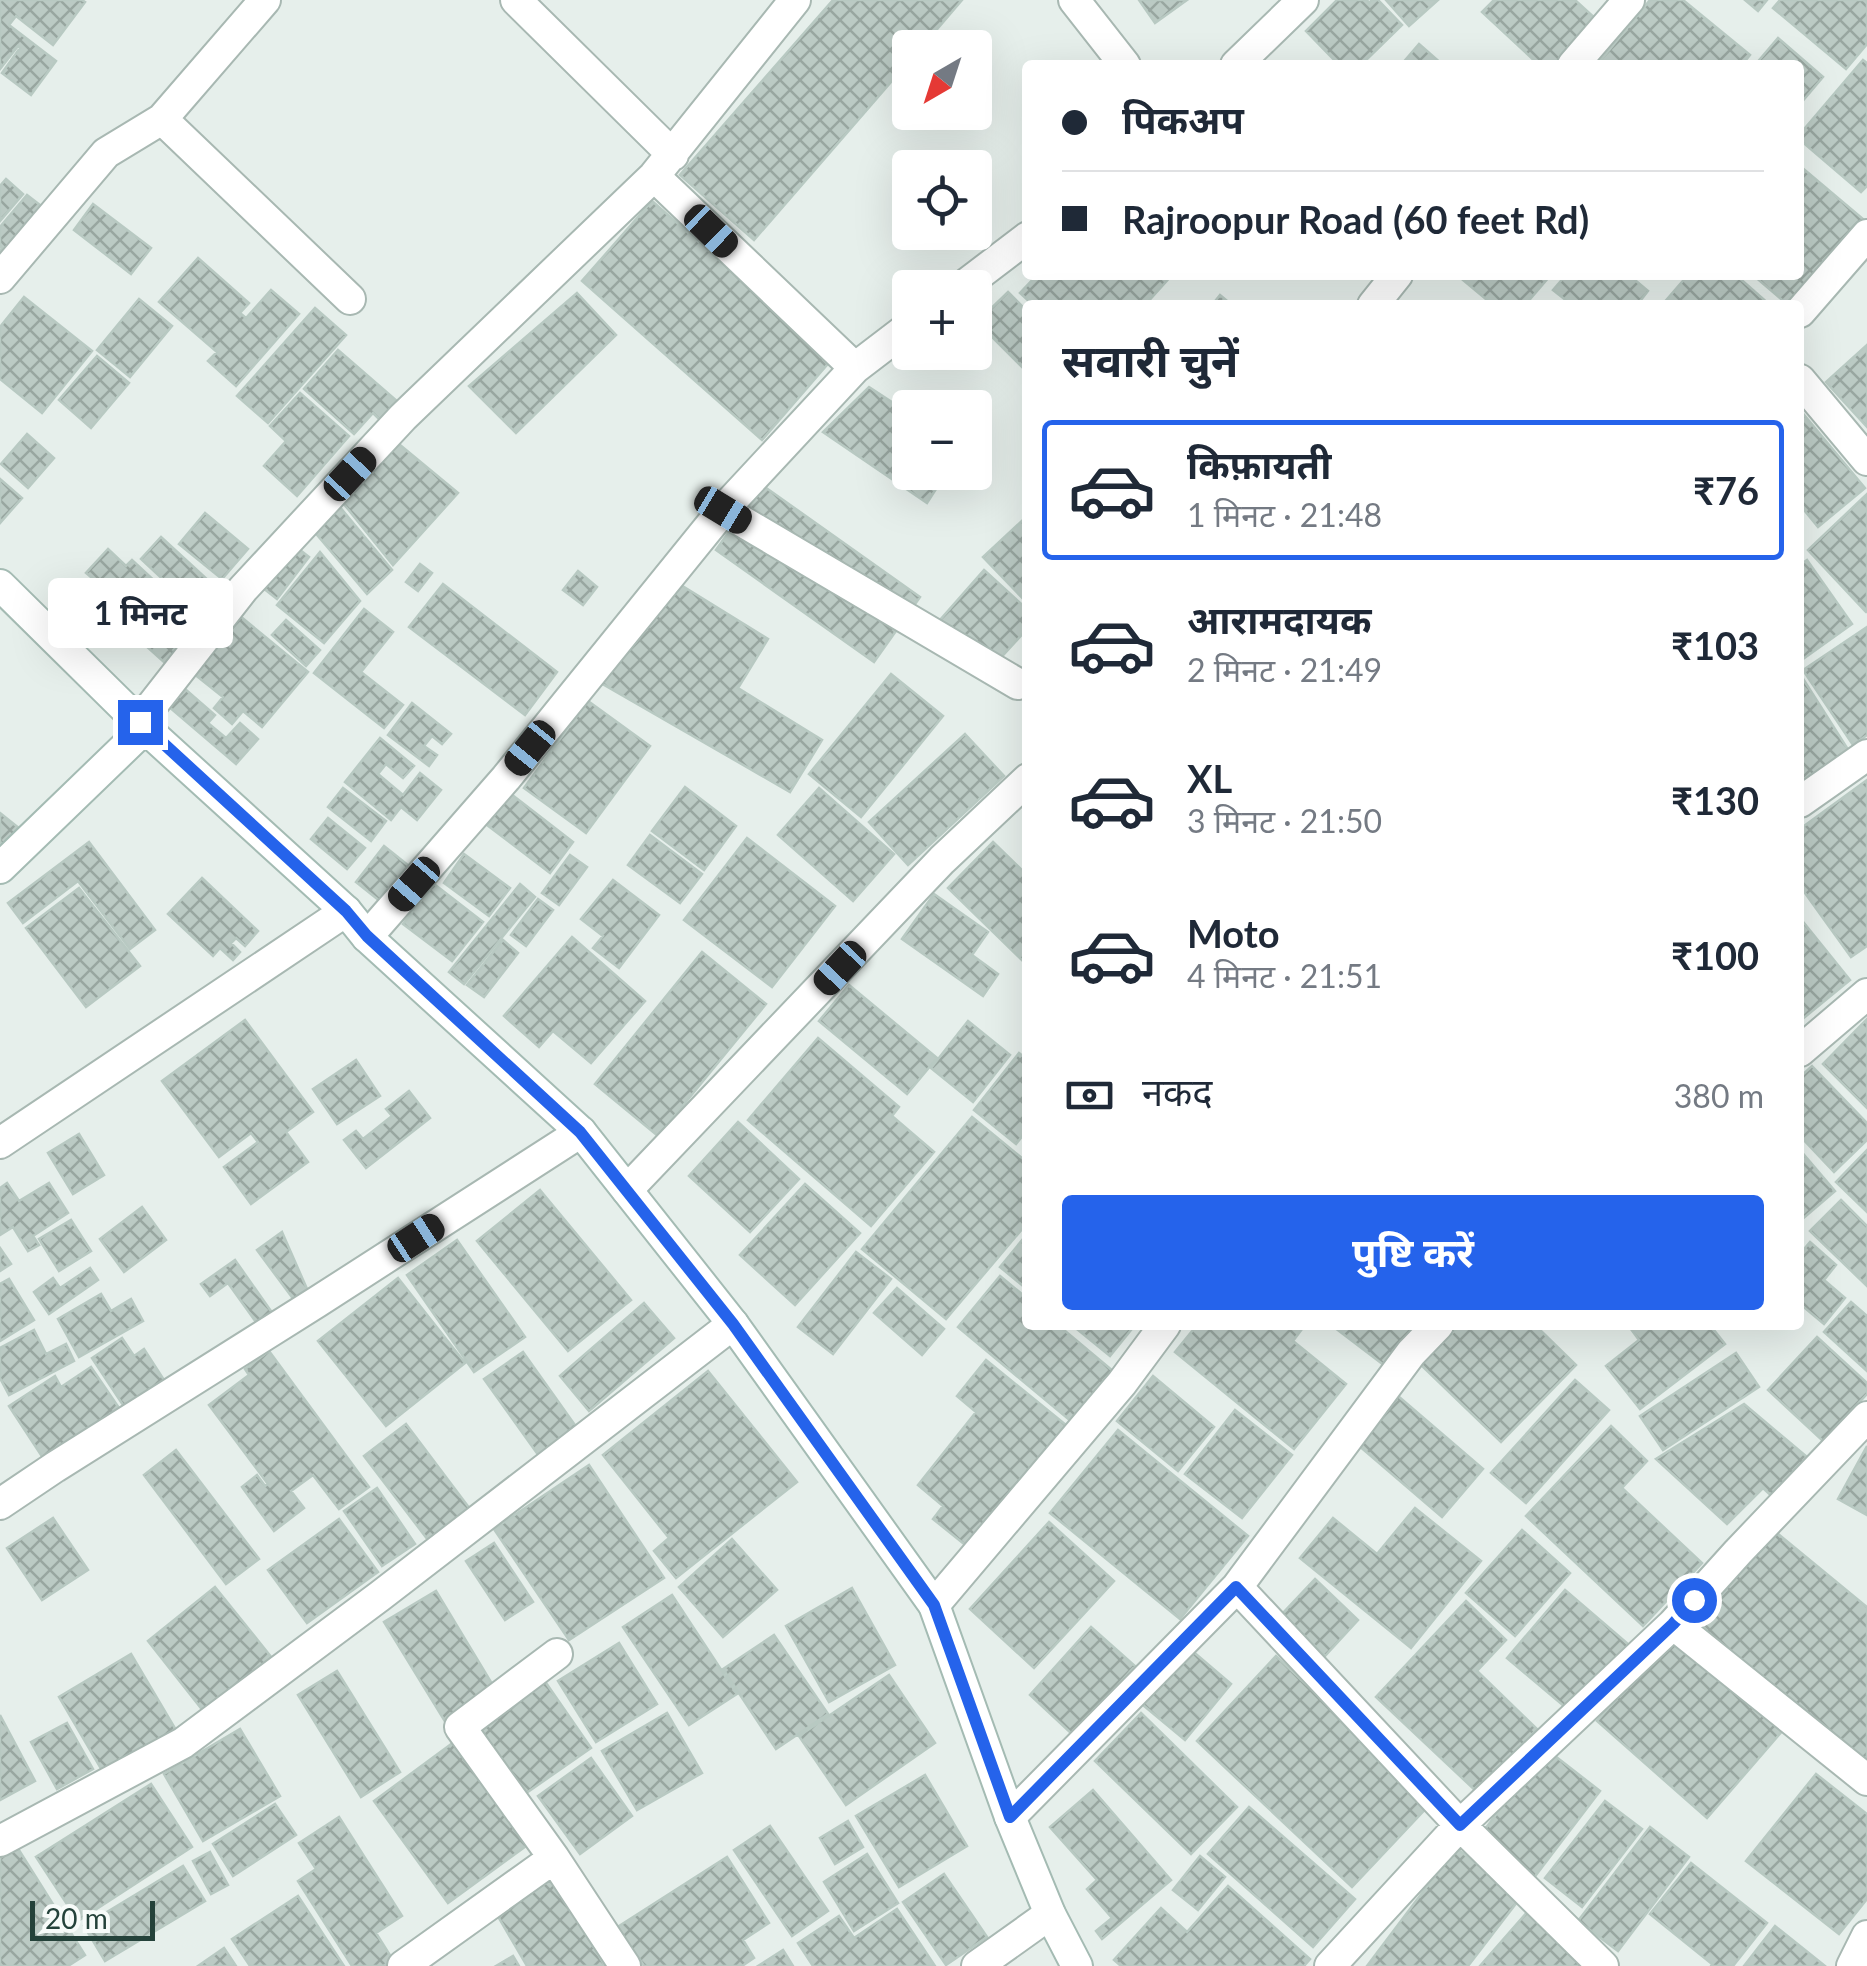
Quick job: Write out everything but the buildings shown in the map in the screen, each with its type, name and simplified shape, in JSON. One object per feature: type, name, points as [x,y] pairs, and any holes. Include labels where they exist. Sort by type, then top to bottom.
[{"type":"street","points":[[0,278],[106,153],[162,119],[266,0]]},
{"type":"street","points":[[516,0],[663,166],[855,368]]},
{"type":"street","points":[[0,868],[142,725],[242,589],[390,431],[663,166],[795,0]]},
{"type":"street","points":[[1074,0],[1121,60]]},
{"type":"street","points":[[1241,60],[1303,0]]},
{"type":"street","points":[[1578,60],[1629,0]]},
{"type":"street","points":[[162,119],[350,299]]},
{"type":"street","points":[[1804,307],[1867,235]]},
{"type":"street","points":[[985,270],[1022,242]]},
{"type":"street","points":[[1377,300],[1393,280]]},
{"type":"street","points":[[367,936],[506,778],[723,510],[855,368],[892,340]]},
{"type":"street","points":[[1804,385],[1867,460]]},
{"type":"street","points":[[723,510],[1022,688]]},
{"type":"street","points":[[0,585],[142,725],[580,1132],[733,1324],[934,1605],[1010,1817],[1050,1914],[1077,1966]]},
{"type":"street","points":[[1804,799],[1867,755]]},
{"type":"street","points":[[628,1190],[942,860],[1022,785]]},
{"type":"street","points":[[0,1143],[346,911]]},
{"type":"street","points":[[1804,1048],[1867,994]]},
{"type":"street","points":[[0,1504],[580,1132]]},
{"type":"street","points":[[0,1840],[183,1743],[733,1324]]},
{"type":"street","points":[[934,1605],[1122,1384],[1161,1330]]},
{"type":"street","points":[[1010,1817],[1236,1587],[1410,1353],[1433,1330]]},
{"type":"street","points":[[1330,1966],[1460,1825],[1673,1624],[1867,1417]]},
{"type":"street","points":[[1236,1587],[1460,1825],[1603,1966]]},
{"type":"street","points":[[1673,1624],[1867,1780]]},
{"type":"street","points":[[557,1654],[460,1728],[554,1858],[625,1966]]},
{"type":"street","points":[[403,1966],[554,1858]]},
{"type":"street","points":[[978,1966],[1050,1914]]},
{"type":"route","points":[[140,722],[580,1132],[628,1190],[733,1324],[934,1605],[1010,1817],[1236,1587],[1460,1825],[1694,1600]]}]
